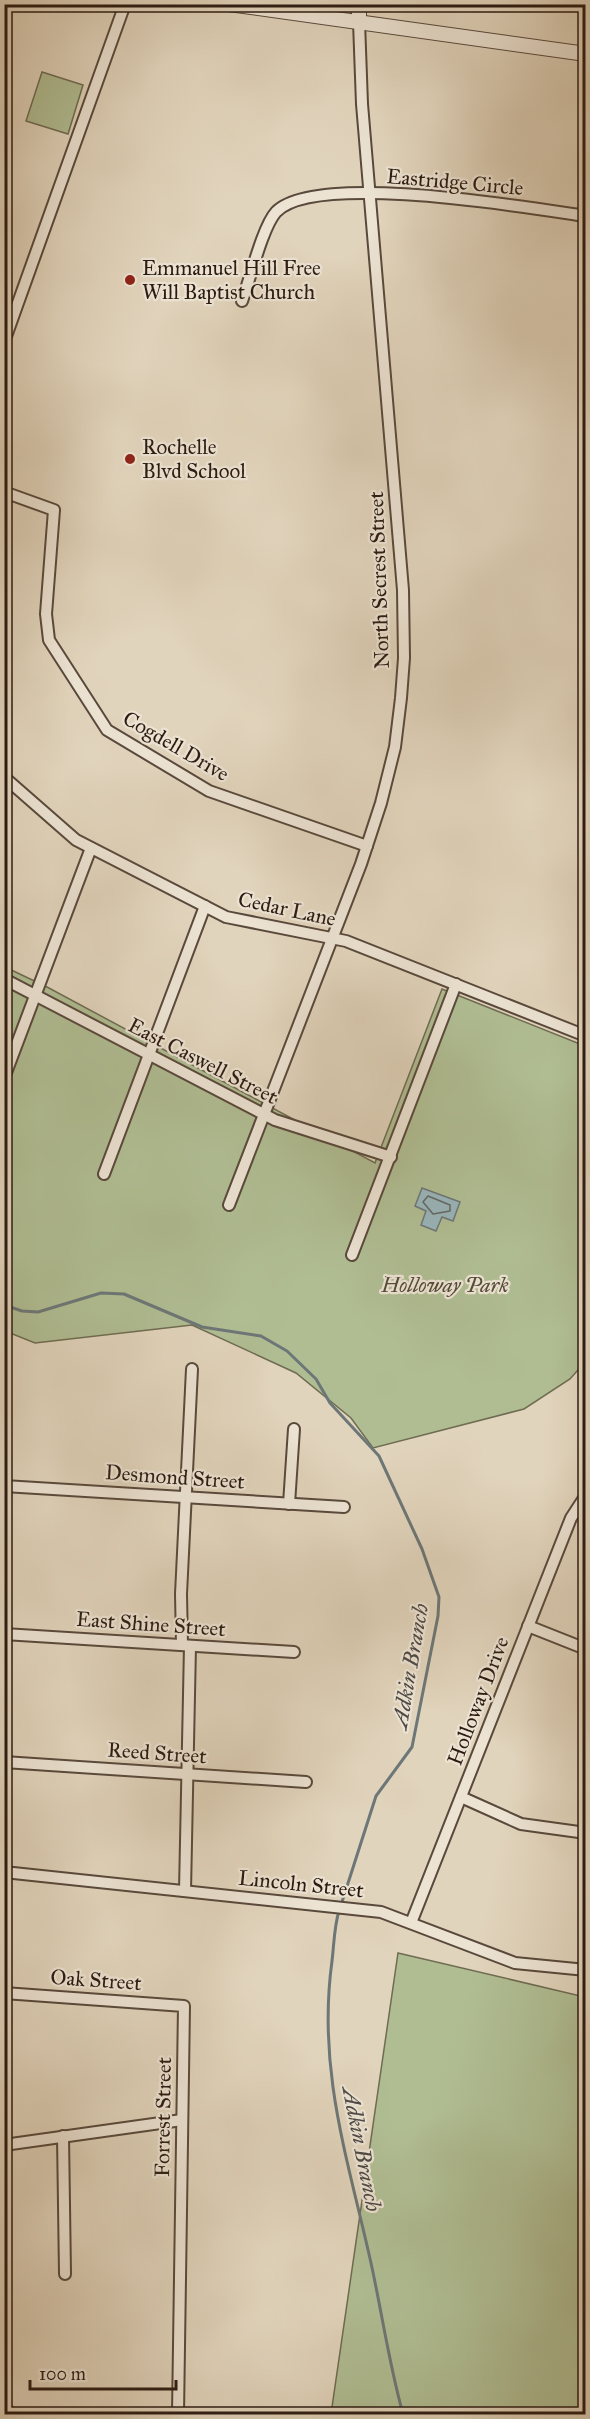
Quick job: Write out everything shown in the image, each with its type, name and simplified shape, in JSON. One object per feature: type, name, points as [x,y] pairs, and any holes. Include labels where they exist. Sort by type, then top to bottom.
[{"type":"street","points":[[4,342],[125,4]]},
{"type":"street","points":[[229,4],[585,54]]},
{"type":"street","points":[[359,4],[359,22]]},
{"type":"street","name":"North Secrest Street","points":[[230,1205],[367,846],[394,747],[404,658],[400,542],[362,104],[359,22]]},
{"type":"street","name":"Eastridge Circle","points":[[242,301],[270,221],[283,206],[300,200],[370,194],[417,194],[585,216]]},
{"type":"street","name":"Cogdell Drive","points":[[4,492],[54,510],[46,614],[49,639],[107,730],[209,791],[367,846]]},
{"type":"street","name":"Cedar Lane","points":[[4,777],[76,840],[226,917],[346,941],[585,1036]]},
{"type":"street","points":[[4,1078],[91,848]]},
{"type":"street","points":[[104,1174],[205,906]]},
{"type":"street","name":"East Caswell Street","points":[[4,979],[265,1115],[391,1157]]},
{"type":"street","points":[[352,1255],[456,984]]},
{"type":"street","points":[[185,1891],[186,1645],[181,1594],[192,1369]]},
{"type":"street","points":[[289,1504],[294,1429]]},
{"type":"street","name":"Desmond Street","points":[[4,1486],[344,1506]]},
{"type":"street","name":"Holloway Drive","points":[[411,1923],[571,1518],[585,1495]]},
{"type":"street","points":[[528,1626],[585,1649]]},
{"type":"street","name":"East Shine Street","points":[[4,1634],[294,1652]]},
{"type":"street","name":"Reed Street","points":[[4,1762],[306,1782]]},
{"type":"street","points":[[461,1797],[521,1824],[585,1833]]},
{"type":"street","name":"Lincoln Street","points":[[4,1872],[381,1912],[515,1963],[585,1970]]},
{"type":"street","name":"Oak Street","points":[[4,1993],[184,2006]]},
{"type":"street","name":"Forrest Street","points":[[178,2415],[184,2006]]},
{"type":"street","points":[[4,2145],[182,2121]]},
{"type":"street","points":[[63,2136],[65,2274]]},
{"type":"street","points":[[4,2406],[11,2415]]},
{"type":"green space","points":[[42,72],[83,85],[68,134],[26,121]]},
{"type":"green space","name":"Holloway Park","points":[[5,967],[47,987],[375,1163],[442,989],[585,1046],[585,1362],[570,1379],[524,1409],[373,1448],[351,1418],[296,1373],[192,1325],[35,1343],[5,1331]]},
{"type":"green space","points":[[398,1953],[585,1997],[585,2414],[331,2414]]},
{"type":"water","points":[[422,1188],[460,1202],[453,1221],[442,1217],[436,1231],[421,1225],[426,1211],[415,1206]]},
{"type":"waterway","name":"Adkin Branch","points":[[4,1305],[22,1311],[38,1312],[101,1293],[124,1294],[202,1327],[261,1336],[287,1351],[316,1379],[330,1403],[379,1456],[422,1549],[439,1597],[438,1616],[412,1747],[376,1796],[341,1905]]},
{"type":"waterway","name":"Adkin Branch","points":[[339,1911],[328,2001],[332,2077],[337,2114],[403,2414]]},
{"type":"place","name":"Emmanuel Hill Free Will Baptist Church","points":[[130,280]]},
{"type":"place","name":"Rochelle Blvd School","points":[[130,459]]}]
